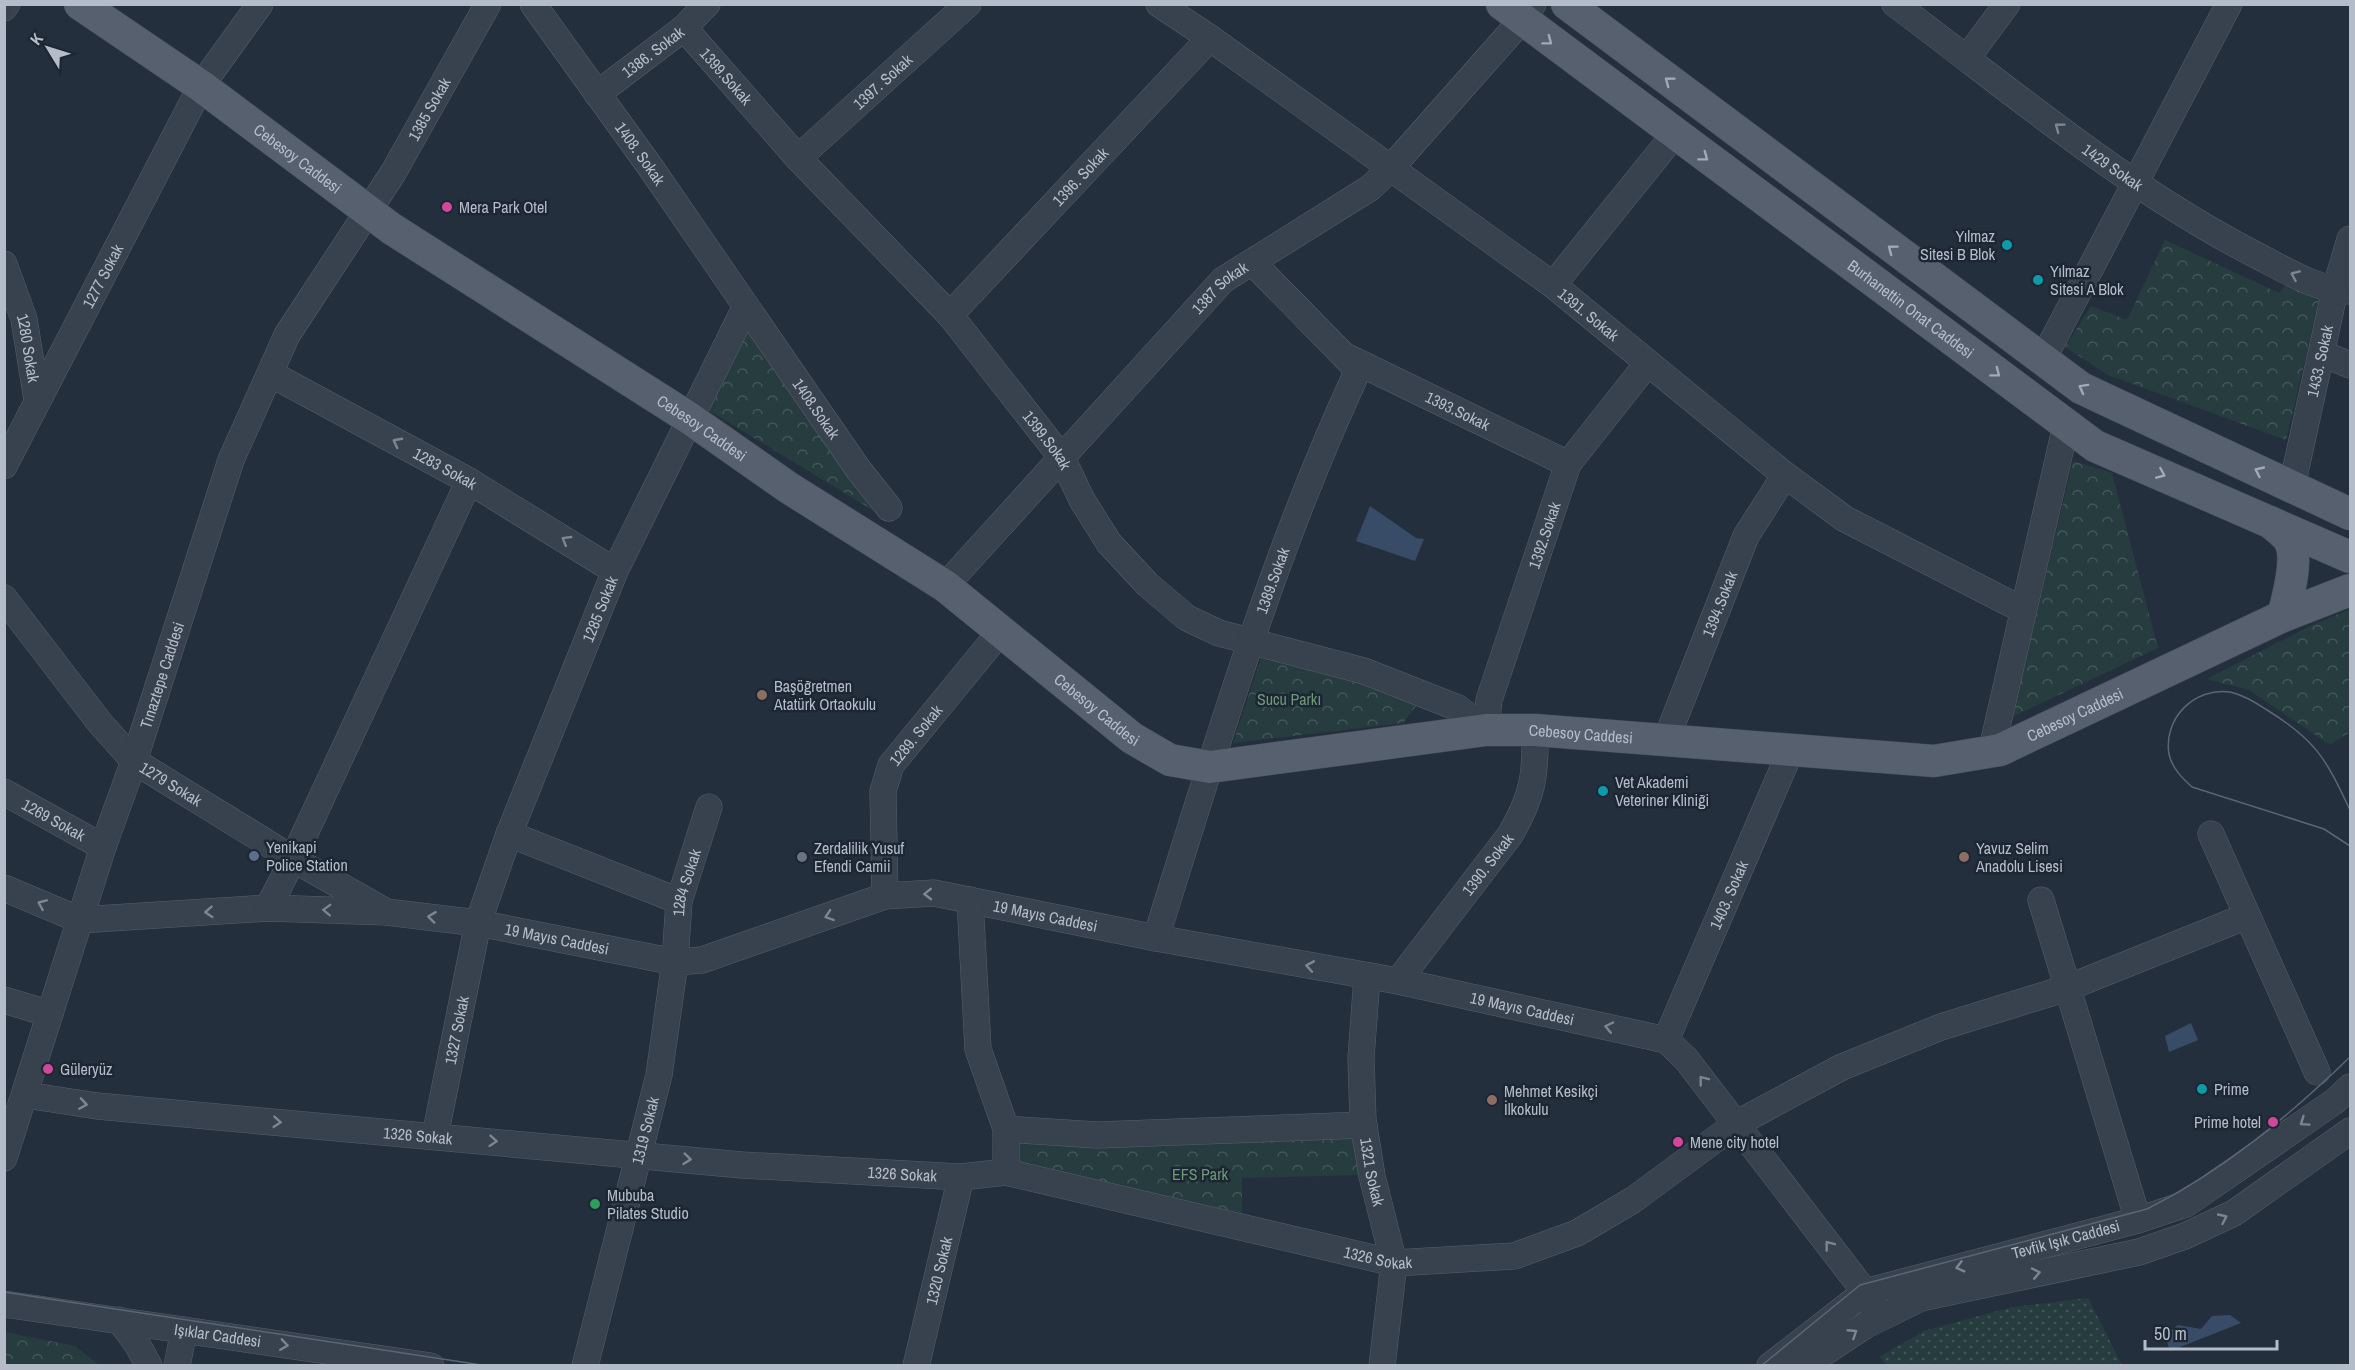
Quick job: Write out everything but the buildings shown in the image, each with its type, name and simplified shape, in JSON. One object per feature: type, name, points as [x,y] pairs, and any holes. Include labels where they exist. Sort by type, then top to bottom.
[{"type":"main road","name":"Cebesoy Caddesi","points":[[80,4],[201,86],[368,213],[689,418],[789,488],[945,586],[1132,738],[1170,760],[1210,767],[1486,730],[1535,730],[1934,761],[2000,750],[2283,616],[2350,590]]},
{"type":"main road","points":[[1567,4],[2081,388],[2350,514]]},
{"type":"main road","name":"Burhanettin Onat Caddesi","points":[[1519,10],[1674,135],[2095,446],[2268,520],[2344,549]]},
{"type":"main road","points":[[2268,520],[2289,539],[2292,554],[2291,584],[2283,616]]},
{"type":"main road","points":[[2283,616],[2344,549]]},
{"type":"street","points":[[4,8],[7,4]]},
{"type":"street","name":"1277 Sokak","points":[[4,466],[201,86],[260,4]]},
{"type":"street","name":"1385 Sokak","points":[[368,213],[488,4]]},
{"type":"street","name":"1408. Sokak","points":[[533,4],[745,308]]},
{"type":"street","name":"1386. Sokak","points":[[597,94],[684,28],[707,4]]},
{"type":"street","name":"1397. Sokak","points":[[798,158],[968,4]]},
{"type":"street","name":"1391. Sokak","points":[[1159,4],[1210,38],[1553,285],[1785,475],[1845,519],[2023,610]]},
{"type":"street","name":"1429 Sokak","points":[[1895,4],[2136,184],[2205,229],[2296,276],[2343,291]]},
{"type":"street","points":[[1967,58],[2007,4]]},
{"type":"street","points":[[2042,361],[2229,4]]},
{"type":"street","name":"1387 Sokak","points":[[945,586],[1223,280],[1370,188],[1390,169],[1519,10]]},
{"type":"street","name":"1399.Sokak","points":[[684,28],[798,158],[950,315],[1062,458],[1082,500],[1109,543],[1148,585],[1187,618],[1220,633],[1364,671],[1458,708],[1486,730]]},
{"type":"street","name":"1396. Sokak","points":[[950,315],[1210,38]]},
{"type":"street","points":[[1553,285],[1674,135]]},
{"type":"street","name":"Tınaztepe Caddesi","points":[[6,1151],[26,1095],[103,847],[134,761],[231,460],[287,335],[368,213]]},
{"type":"street","name":"1433. Sokak","points":[[2292,486],[2323,354],[2343,291],[2350,239]]},
{"type":"street","points":[[1253,263],[1347,357]]},
{"type":"street","name":"1280 Sokak","points":[[4,264],[24,319],[37,400]]},
{"type":"street","name":"1285 Sokak","points":[[478,923],[509,834],[615,570],[745,308]]},
{"type":"street","name":"1408.Sokak","points":[[745,308],[888,508]]},
{"type":"street","points":[[2323,354],[2350,365]]},
{"type":"street","name":"1393.Sokak","points":[[1347,357],[1568,464]]},
{"type":"street","name":"1389.Sokak","points":[[1156,938],[1251,643],[1315,463],[1354,379],[1356,368],[1347,357]]},
{"type":"street","name":"1392.Sokak","points":[[1486,730],[1489,700],[1568,464],[1647,364]]},
{"type":"street","name":"1283 Sokak","points":[[271,374],[469,481],[615,570]]},
{"type":"street","points":[[2000,750],[1994,740],[2066,425]]},
{"type":"street","name":"1394.Sokak","points":[[1666,740],[1746,536],[1785,475]]},
{"type":"street","points":[[268,908],[469,481]]},
{"type":"street","name":"1279 Sokak","points":[[4,598],[100,723],[134,761],[293,859],[386,912]]},
{"type":"street","name":"1289. Sokak","points":[[885,896],[883,791],[891,765],[1001,631]]},
{"type":"street","name":"1390. Sokak","points":[[1398,981],[1510,835],[1524,811],[1536,772],[1535,730]]},
{"type":"street","name":"1403. Sokak","points":[[1666,1040],[1791,750]]},
{"type":"street","name":"1269 Sokak","points":[[4,792],[103,847]]},
{"type":"street","name":"1284 Sokak","points":[[675,962],[679,901],[709,807]]},
{"type":"street","points":[[509,834],[679,901]]},
{"type":"street","points":[[2211,834],[2317,1072]]},
{"type":"street","points":[[4,888],[80,920]]},
{"type":"street","name":"19 Mayıs Caddesi","points":[[80,920],[268,908],[386,912],[478,923],[675,962],[702,960],[885,896],[934,893],[1156,938],[1398,981],[1666,1040]]},
{"type":"street","points":[[970,900],[978,1048],[1006,1129],[1006,1172]]},
{"type":"street","points":[[2041,900],[2138,1220]]},
{"type":"street","name":"1326 Sokak","points":[[26,1095],[97,1106],[742,1165],[960,1177],[1006,1172],[1394,1263],[1514,1256],[1577,1233],[1633,1200],[1736,1124],[1842,1067],[1941,1027],[2067,988],[2247,916]]},
{"type":"street","name":"1327 Sokak","points":[[435,1136],[478,923]]},
{"type":"street","name":"1319 Sokak","points":[[585,1365],[659,1075],[675,962]]},
{"type":"street","name":"1321 Sokak","points":[[1367,977],[1361,1058],[1364,1125],[1372,1176],[1394,1263],[1382,1365]]},
{"type":"street","points":[[4,1000],[50,1014]]},
{"type":"street","points":[[1666,1040],[1686,1059],[1865,1292],[1880,1317]]},
{"type":"street","name":"Tevfik Işık Caddesi","points":[[1770,1365],[1865,1292],[2138,1220],[2187,1204],[2335,1101],[2350,1087]]},
{"type":"street","points":[[1006,1129],[1097,1134],[1364,1125]]},
{"type":"street","name":"Tevfik Işık Caddesi","points":[[1804,1365],[1880,1317],[1921,1298],[2139,1252],[2185,1236],[2234,1213],[2350,1131]]},
{"type":"street","name":"1320 Sokak","points":[[916,1365],[960,1177]]},
{"type":"street","name":"Işıklar Caddesi","points":[[10,1306],[431,1365]]},
{"type":"street","points":[[119,1320],[149,1365]]},
{"type":"street","points":[[177,1365],[184,1330]]},
{"type":"green space","points":[[2165,240],[2279,293],[2287,283],[2319,301],[2286,440],[2108,375],[2065,347],[2091,306],[2127,320]]},
{"type":"green space","points":[[748,328],[884,517],[708,410]]},
{"type":"green space","points":[[2073,461],[2112,473],[2158,648],[2012,717]]},
{"type":"green space","points":[[2350,609],[2350,732],[2330,745],[2249,690],[2207,679],[2310,626]]},
{"type":"green space","name":"Sucu Parkı","points":[[1263,652],[1408,697],[1416,706],[1403,723],[1233,743]]},
{"type":"green space","name":"EFS Park","points":[[1011,1134],[1353,1136],[1360,1175],[1242,1178],[1242,1221],[1006,1168]]},
{"type":"green space","points":[[2088,1298],[2122,1365],[1887,1366],[1879,1357],[1924,1331],[2012,1307]]},
{"type":"green space","points":[[5,1332],[75,1346],[99,1365],[5,1365]]},
{"type":"water","points":[[1370,506],[1416,538],[1424,539],[1415,561],[1356,541]]},
{"type":"water","points":[[2191,1023],[2198,1040],[2169,1052],[2165,1036]]},
{"type":"water","points":[[2230,1315],[2241,1323],[2170,1351],[2165,1335],[2178,1325],[2201,1329],[2212,1316]]},
{"type":"tram line","points":[[2350,810],[2334,777],[2318,752],[2284,721],[2250,700],[2230,692],[2217,692],[2194,700],[2176,717],[2168,741],[2170,759],[2181,776],[2192,787],[2324,829],[2350,846]]},
{"type":"tram line","points":[[1761,1366],[1860,1285],[2147,1209],[2229,1160],[2279,1121],[2350,1057]]},
{"type":"tram line","points":[[4,1292],[488,1366]]},
{"type":"place","name":"Mera Park Otel","points":[[447,207]]},
{"type":"place","name":"Yılmaz Sitesi B Blok","points":[[2007,245]]},
{"type":"place","name":"Yılmaz Sitesi A Blok","points":[[2038,280]]},
{"type":"place","name":"Başöğretmen Atatürk Ortaokulu","points":[[762,695]]},
{"type":"place","name":"Vet Akademi Veteriner Kliniği","points":[[1603,791]]},
{"type":"place","name":"Yenikapi Police Station","points":[[254,856]]},
{"type":"place","name":"Zerdalilik Yusuf Efendi Camii","points":[[802,857]]},
{"type":"place","name":"Yavuz Selim Anadolu Lisesi","points":[[1964,857]]},
{"type":"place","name":"Güleryüz","points":[[48,1069]]},
{"type":"place","name":"Prime","points":[[2202,1089]]},
{"type":"place","name":"Mehmet Kesikçi İlkokulu","points":[[1492,1100]]},
{"type":"place","name":"Prime hotel","points":[[2273,1122]]},
{"type":"place","name":"Mene city hotel","points":[[1678,1142]]},
{"type":"place","name":"Mububa Pilates Studio","points":[[595,1204]]}]
